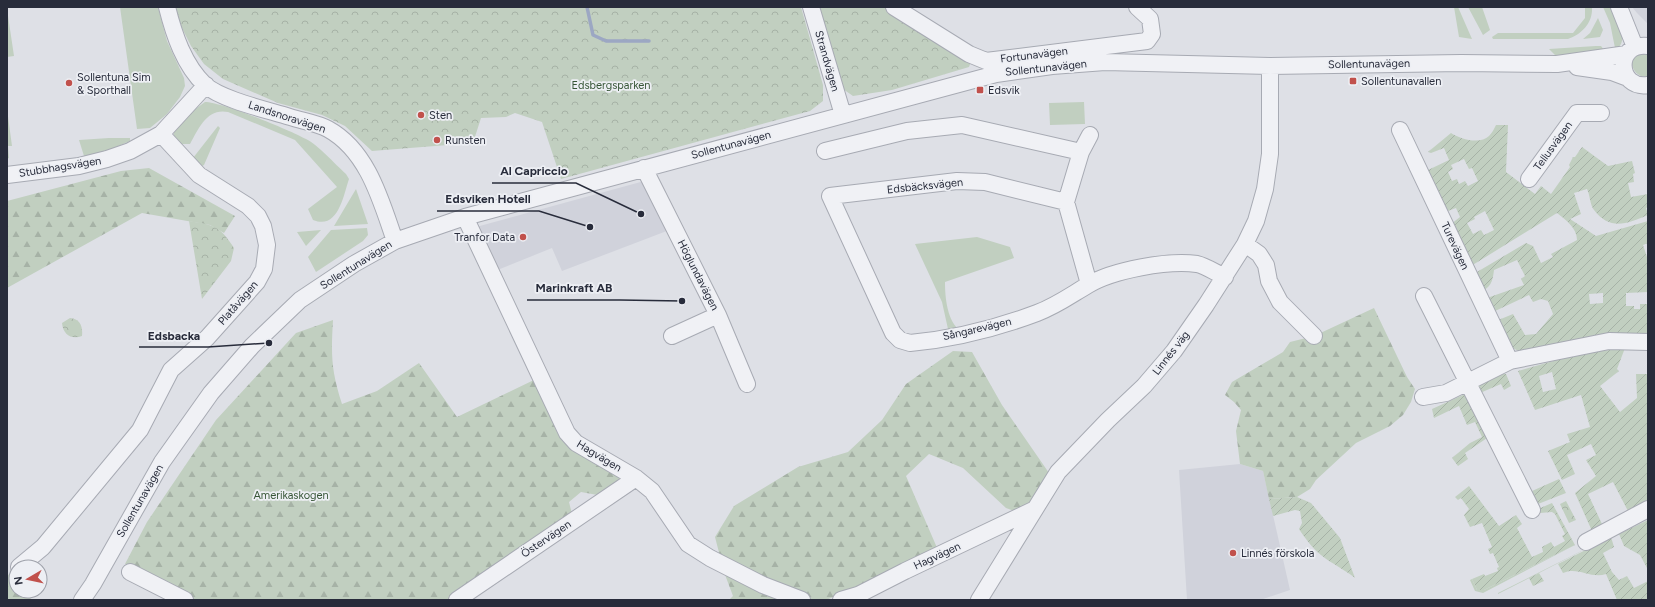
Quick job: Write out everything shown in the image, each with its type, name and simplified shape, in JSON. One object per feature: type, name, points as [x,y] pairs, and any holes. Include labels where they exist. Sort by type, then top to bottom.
[{"type":"street","name":"Landsnoravägen","points":[[167,7],[172,27],[183,54],[206,85],[236,100],[328,129],[345,142],[360,159],[378,192],[395,241]]},
{"type":"street","name":"Strandvägen","points":[[811,7],[843,116]]},
{"type":"street","name":"Fortunavägen","points":[[894,7],[970,54],[986,61],[1147,41],[1152,34],[1150,19],[1137,7]]},
{"type":"street","points":[[1619,7],[1637,49],[1623,65],[1628,78]]},
{"type":"street","name":"Sollentunavägen","points":[[1556,64],[1637,49]]},
{"type":"street","name":"Sollentunavägen","points":[[82,600],[93,584],[162,462],[211,393],[252,346],[300,300],[354,264],[395,241],[465,217],[996,74],[1052,66],[1105,62],[1270,66],[1461,63],[1556,64],[1612,72],[1628,78],[1639,85],[1647,86]]},
{"type":"street","name":"Linnés väg","points":[[980,600],[1033,510],[1058,472],[1108,420],[1144,386],[1174,351],[1246,244],[1256,221],[1265,189],[1270,154],[1270,66]]},
{"type":"street","name":"Stubbhagsvägen","points":[[7,175],[79,166],[107,160],[147,142],[161,134],[206,85]]},
{"type":"street","name":"Tellusvägen","points":[[1529,179],[1577,114],[1601,114]]},
{"type":"street","points":[[825,150],[907,131],[962,125],[1082,152]]},
{"type":"street","name":"Turevägen","points":[[1400,130],[1510,361]]},
{"type":"street","name":"Platåvägen","points":[[29,559],[44,547],[140,430],[170,370],[207,338],[257,282],[264,269],[267,245],[263,226],[258,216],[248,206],[199,175],[161,134]]},
{"type":"street","points":[[1089,284],[1066,202],[1082,152],[1090,135]]},
{"type":"street","name":"Höglundavägen","points":[[644,168],[718,315],[747,384]]},
{"type":"street","name":"Edsbäcksvägen","points":[[830,196],[957,181],[985,182],[1066,202]]},
{"type":"street","name":"Sångarevägen","points":[[830,196],[893,333],[900,340],[910,343],[923,342],[999,326],[1039,312],[1072,296],[1089,284],[1132,268],[1173,263],[1198,264],[1225,276]]},
{"type":"street","name":"Hagvägen","points":[[465,217],[567,433],[576,443],[636,478],[652,491],[688,544],[710,558],[756,582],[802,600]]},
{"type":"street","points":[[1246,244],[1259,254],[1266,265],[1269,281],[1280,302],[1314,336]]},
{"type":"street","points":[[1424,296],[1532,510]]},
{"type":"street","points":[[672,336],[718,315]]},
{"type":"street","points":[[1423,397],[1446,393],[1510,361],[1609,341],[1648,342]]},
{"type":"street","name":"Östervägen","points":[[457,600],[636,478]]},
{"type":"street","points":[[1586,542],[1648,509]]},
{"type":"street","name":"Hagvägen","points":[[841,600],[858,595],[904,571],[1033,510]]},
{"type":"street","points":[[130,572],[185,600]]},
{"type":"shaded area","points":[[1632,7],[1648,7],[1648,24],[1637,13]]},
{"type":"shaded area","points":[[648,180],[672,229],[562,271],[552,248],[495,271],[476,227]]},
{"type":"shaded area","name":"Linnés förskola","points":[[1240,464],[1263,471],[1290,590],[1260,600],[1187,600],[1179,470]]},
{"type":"green space","points":[[120,7],[158,7],[167,41],[184,78],[185,86],[180,97],[167,114],[150,128],[137,129]]},
{"type":"green space","name":"Edsbergsparken","points":[[174,7],[801,7],[823,85],[823,101],[810,111],[561,179],[542,122],[515,113],[506,117],[481,118],[473,143],[372,151],[345,126],[322,115],[278,103],[223,79],[204,64],[191,46],[177,18]]},
{"type":"green space","points":[[818,7],[888,7],[972,59],[969,67],[892,90],[853,96],[843,89]]},
{"type":"green space","points":[[1454,7],[1458,7],[1472,39],[1459,37]]},
{"type":"green space","points":[[1468,7],[1482,7],[1490,30],[1483,35]]},
{"type":"green space","points":[[1585,7],[1592,7],[1589,23],[1582,31],[1568,39],[1493,39],[1492,37],[1498,33],[1573,33],[1585,18]]},
{"type":"green space","points":[[1603,7],[1615,7],[1622,29],[1622,40],[1617,49],[1615,48],[1610,23]]},
{"type":"green space","points":[[7,9],[14,56],[7,57]]},
{"type":"green space","points":[[1598,18],[1603,30],[1600,37],[1583,39],[1590,33]]},
{"type":"green space","points":[[1601,46],[1604,50],[1586,57],[1555,55],[1549,49]]},
{"type":"green space","points":[[1636,54],[1648,54],[1648,77],[1638,75],[1634,70],[1631,61]]},
{"type":"green space","points":[[205,102],[214,103],[240,111],[286,129],[311,142],[321,150],[346,174],[349,179],[342,203],[334,216],[321,222],[313,220],[308,209],[337,187],[295,140],[228,112],[221,112],[214,113],[204,120],[190,144],[178,144],[174,139],[174,129]]},
{"type":"green space","points":[[1084,102],[1085,124],[1050,125],[1049,103]]},
{"type":"green space","points":[[7,109],[12,146],[8,146],[9,158],[7,159]]},
{"type":"green space","points":[[1496,125],[1508,125],[1506,172],[1535,194],[1541,186],[1551,194],[1570,167],[1569,165],[1573,157],[1575,157],[1582,147],[1608,166],[1632,161],[1635,173],[1633,174],[1634,182],[1628,183],[1631,197],[1648,194],[1648,207],[1646,208],[1648,215],[1633,221],[1619,224],[1606,221],[1594,210],[1587,189],[1574,193],[1581,214],[1570,219],[1596,236],[1648,221],[1648,243],[1643,245],[1648,260],[1648,292],[1626,293],[1626,306],[1634,306],[1634,309],[1640,309],[1640,304],[1648,304],[1648,336],[1619,336],[1571,341],[1522,352],[1512,347],[1503,336],[1496,321],[1513,314],[1525,335],[1536,334],[1553,314],[1548,301],[1541,299],[1533,302],[1529,295],[1493,312],[1487,298],[1524,285],[1521,279],[1525,276],[1517,260],[1494,270],[1493,279],[1484,290],[1477,272],[1526,243],[1533,246],[1541,263],[1553,257],[1551,254],[1577,240],[1577,236],[1567,221],[1557,213],[1471,266],[1451,224],[1460,217],[1456,208],[1445,212],[1426,171],[1449,160],[1444,148],[1431,153],[1428,152],[1451,133],[1465,139],[1475,141],[1481,140],[1489,136]],"holes":[[[1464,159],[1469,169],[1472,168],[1478,181],[1468,186],[1465,181],[1459,184],[1457,179],[1452,181],[1448,172],[1453,169],[1451,165]],[[1485,211],[1494,230],[1484,235],[1481,230],[1473,234],[1467,223],[1475,219],[1474,217]],[[1603,293],[1603,303],[1590,304],[1589,294]]]},
{"type":"green space","points":[[218,126],[220,128],[204,165],[200,167],[193,158]]},
{"type":"green space","points":[[130,138],[130,141],[102,153],[84,156],[79,140]]},
{"type":"green space","points":[[149,168],[235,216],[224,233],[210,225],[142,213],[7,288],[7,201],[121,171]]},
{"type":"green space","points":[[356,189],[368,224],[334,226]]},
{"type":"green space","points":[[189,221],[216,228],[225,235],[234,248],[231,261],[202,299]]},
{"type":"green space","points":[[367,228],[368,235],[363,241],[316,272],[308,257],[331,230]]},
{"type":"green space","points":[[321,230],[306,246],[297,232]]},
{"type":"green space","points":[[977,237],[1010,247],[1014,258],[945,282],[946,302],[948,309],[953,322],[961,331],[946,333],[948,329],[942,302],[915,244]]},
{"type":"green space","points":[[1374,308],[1407,377],[1415,389],[1411,402],[1403,415],[1390,426],[1356,443],[1316,480],[1310,489],[1297,497],[1269,499],[1263,471],[1240,464],[1236,431],[1241,410],[1225,395],[1232,382],[1283,352],[1290,342],[1314,336]]},
{"type":"green space","points":[[70,318],[78,321],[80,324],[82,336],[72,337],[64,331],[62,323]]},
{"type":"green space","name":"Amerikaskogen","points":[[333,320],[332,343],[334,372],[342,404],[377,391],[419,363],[457,417],[538,378],[550,412],[627,479],[603,496],[581,492],[569,502],[572,514],[450,600],[189,600],[125,564],[147,522],[216,420],[296,333]]},
{"type":"green space","points":[[1625,348],[1617,369],[1619,371],[1600,386],[1620,412],[1637,398],[1636,374],[1648,374],[1648,501],[1628,511],[1613,482],[1588,494],[1602,524],[1592,531],[1575,493],[1596,476],[1586,460],[1596,455],[1591,444],[1567,455],[1575,474],[1562,480],[1548,451],[1570,442],[1567,434],[1590,427],[1581,395],[1535,410],[1518,371],[1578,354]],"holes":[[[1552,372],[1556,389],[1543,392],[1539,376]]]},
{"type":"green space","points":[[953,351],[972,352],[1002,405],[1049,473],[1030,504],[1017,512],[1006,508],[963,468],[929,454],[906,476],[938,550],[914,557],[894,572],[826,600],[729,600],[733,596],[724,572],[715,537],[734,506],[798,467],[848,452],[882,420],[906,384]]},
{"type":"green space","points":[[1506,374],[1511,386],[1504,390],[1501,384],[1480,393],[1478,386]]},
{"type":"green space","points":[[1465,394],[1490,436],[1465,453],[1468,459],[1458,466],[1452,458],[1470,443],[1482,437],[1475,422],[1467,425],[1459,406],[1434,418],[1432,409]]},
{"type":"green space","points":[[1559,479],[1566,493],[1538,504],[1532,491]]},
{"type":"green space","points":[[1469,486],[1499,526],[1516,515],[1522,524],[1517,528],[1532,557],[1543,552],[1542,547],[1551,542],[1554,547],[1565,541],[1562,536],[1565,534],[1555,514],[1552,512],[1540,513],[1538,509],[1552,503],[1575,545],[1484,590],[1477,590],[1472,579],[1484,574],[1485,576],[1498,571],[1497,568],[1499,567],[1493,553],[1490,554],[1488,549],[1492,547],[1482,523],[1470,527],[1464,515],[1469,509],[1461,498],[1458,500],[1455,497]]},
{"type":"green space","points":[[1297,497],[1311,503],[1340,538],[1355,578],[1325,558],[1309,543],[1299,529],[1302,523],[1300,511],[1295,510],[1273,516],[1269,499]]},
{"type":"green space","points":[[1566,501],[1576,520],[1569,523],[1560,504]]},
{"type":"green space","points":[[1648,520],[1648,580],[1647,568],[1640,555],[1624,546],[1619,534]]},
{"type":"green space","points":[[1611,536],[1498,594],[1498,593]]},
{"type":"green space","points":[[1611,537],[1614,547],[1603,553],[1612,572],[1619,580],[1627,576],[1634,588],[1648,581],[1648,600],[1617,600],[1606,574],[1595,575],[1574,571],[1563,573],[1558,564]]},
{"type":"green space","points":[[1575,545],[1483,593],[1475,591],[1470,580],[1472,579],[1477,590],[1484,590]]},
{"type":"green space","points":[[1539,573],[1544,581],[1533,586],[1529,578]]},
{"type":"green space","points":[[7,574],[8,599],[32,600],[7,600]]},
{"type":"waterway","points":[[587,7],[593,35],[606,41],[649,41]]},
{"type":"place","name":"Sollentunavallen","points":[[1353,81]]},
{"type":"place","name":"Sollentuna Sim & Sporthall","points":[[69,83]]},
{"type":"place","name":"Edsvik","points":[[980,90]]},
{"type":"place","name":"Sten","points":[[421,115]]},
{"type":"place","name":"Runsten","points":[[437,140]]},
{"type":"place","name":"Al Capriccio","points":[[641,214]]},
{"type":"place","name":"Edsviken Hotell","points":[[590,227]]},
{"type":"place","name":"Tranfor Data","points":[[523,237]]},
{"type":"place","name":"Marinkraft AB","points":[[682,301]]},
{"type":"place","name":"Edsbacka","points":[[269,343]]},
{"type":"place","name":"Linnés förskola","points":[[1233,553]]}]
